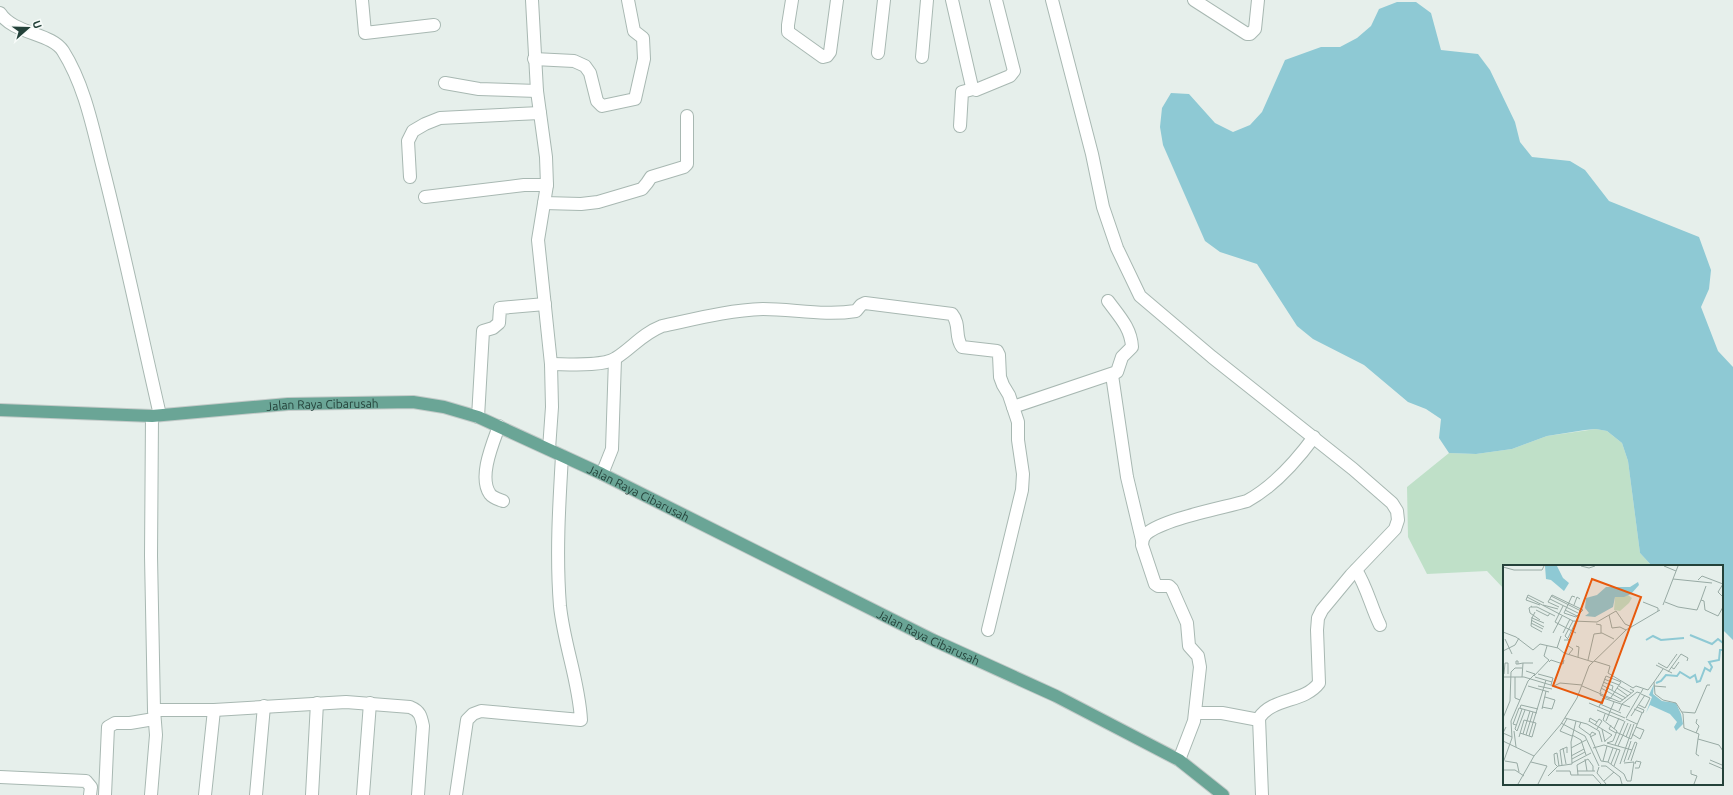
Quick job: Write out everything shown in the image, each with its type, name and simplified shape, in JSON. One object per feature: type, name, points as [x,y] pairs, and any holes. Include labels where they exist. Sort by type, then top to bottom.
[{"type":"main road","name":"Jalan Raya Cibarusah","points":[[0,410],[156,416],[288,404],[412,402],[444,407],[478,417],[602,474],[933,640],[1056,696],[1179,760],[1223,795]]},
{"type":"street","points":[[362,0],[364,33],[434,25]]},
{"type":"street","points":[[532,0],[534,59],[546,157],[547,185],[538,240],[551,364],[552,407],[549,449]]},
{"type":"street","points":[[534,59],[574,61],[585,66],[590,72],[597,100],[602,106],[635,99],[644,59],[643,38],[634,30],[628,0]]},
{"type":"street","points":[[792,0],[788,32],[823,57],[827,56],[830,52],[837,0]]},
{"type":"street","points":[[878,53],[884,0]]},
{"type":"street","points":[[922,57],[927,0]]},
{"type":"street","points":[[952,0],[973,89]]},
{"type":"street","points":[[960,126],[962,92],[973,89],[976,90],[1010,76],[1014,71],[996,0]]},
{"type":"street","points":[[1052,0],[1092,154],[1104,207],[1117,248],[1140,296],[1212,356],[1314,437],[1392,503],[1397,511],[1398,520],[1395,529],[1356,570],[1322,610],[1318,618],[1319,683],[1315,689],[1307,693],[1268,708],[1264,711],[1259,720],[1262,795]]},
{"type":"street","points":[[1194,0],[1212,5],[1243,33],[1250,34],[1254,29],[1258,0]]},
{"type":"street","points":[[0,13],[14,26],[52,42],[62,49],[79,82],[88,110],[118,226],[156,416],[151,556],[154,714],[156,735],[151,795]]},
{"type":"street","points":[[445,83],[479,89],[537,91]]},
{"type":"street","points":[[410,177],[408,140],[413,131],[420,126],[440,118],[540,112]]},
{"type":"street","points":[[544,203],[581,204],[611,199],[642,189],[648,183],[650,176],[684,167],[687,164],[687,116]]},
{"type":"street","points":[[425,197],[524,185],[547,185]]},
{"type":"street","points":[[1012,407],[1112,375],[1117,372],[1122,357],[1132,347],[1131,340],[1123,320],[1108,301]]},
{"type":"street","points":[[551,364],[587,364],[615,359],[644,334],[662,326],[705,317],[762,309],[834,313],[853,312],[865,303],[952,314],[957,322],[958,340],[962,346],[997,351],[999,355],[1000,377],[1004,389],[1009,395],[1018,422],[1023,480],[988,630]]},
{"type":"street","points":[[478,417],[483,330],[493,328],[499,323],[500,308],[545,304]]},
{"type":"street","points":[[602,474],[612,449],[615,359]]},
{"type":"street","points":[[1112,375],[1127,477],[1142,545],[1155,584],[1158,586],[1169,586],[1172,589],[1187,623],[1189,646],[1198,656],[1200,667],[1194,721],[1179,760]]},
{"type":"street","points":[[499,426],[486,470],[486,485],[489,494],[494,498],[503,501]]},
{"type":"street","points":[[1142,540],[1145,535],[1154,529],[1170,522],[1254,498],[1272,483],[1302,453],[1314,437]]},
{"type":"street","points":[[456,795],[467,720],[473,714],[481,711],[581,720],[580,700],[566,643],[560,606],[559,536],[562,456]]},
{"type":"street","points":[[1356,570],[1363,581],[1380,625]]},
{"type":"street","points":[[105,795],[108,726],[115,723],[130,723],[154,714],[317,703],[370,703],[417,709],[421,715],[423,726],[418,795]]},
{"type":"street","points":[[312,795],[317,703]]},
{"type":"street","points":[[363,795],[370,703]]},
{"type":"street","points":[[256,795],[264,706]]},
{"type":"street","points":[[205,795],[214,710]]},
{"type":"street","points":[[1195,713],[1222,713],[1259,720]]},
{"type":"street","points":[[0,777],[86,781],[90,787],[90,795]]},
{"type":"green space","points":[[1596,429],[1607,431],[1622,443],[1628,461],[1640,553],[1651,565],[1503,565],[1503,588],[1487,571],[1427,574],[1408,537],[1407,487],[1449,453],[1476,454],[1512,449],[1547,436]]},
{"type":"water","points":[[1397,2],[1416,2],[1431,13],[1441,50],[1478,54],[1490,70],[1515,122],[1520,142],[1532,157],[1570,161],[1585,170],[1609,201],[1699,237],[1711,270],[1709,289],[1701,307],[1718,351],[1733,367],[1733,640],[1723,630],[1723,565],[1651,565],[1640,553],[1628,461],[1622,443],[1607,431],[1596,429],[1547,436],[1512,449],[1476,454],[1449,453],[1439,438],[1441,419],[1426,409],[1408,402],[1364,365],[1313,339],[1297,326],[1257,264],[1220,252],[1205,241],[1163,145],[1160,127],[1162,108],[1171,93],[1189,94],[1215,123],[1233,132],[1250,125],[1262,112],[1285,60],[1321,47],[1340,47],[1357,38],[1371,26],[1379,9]]}]
